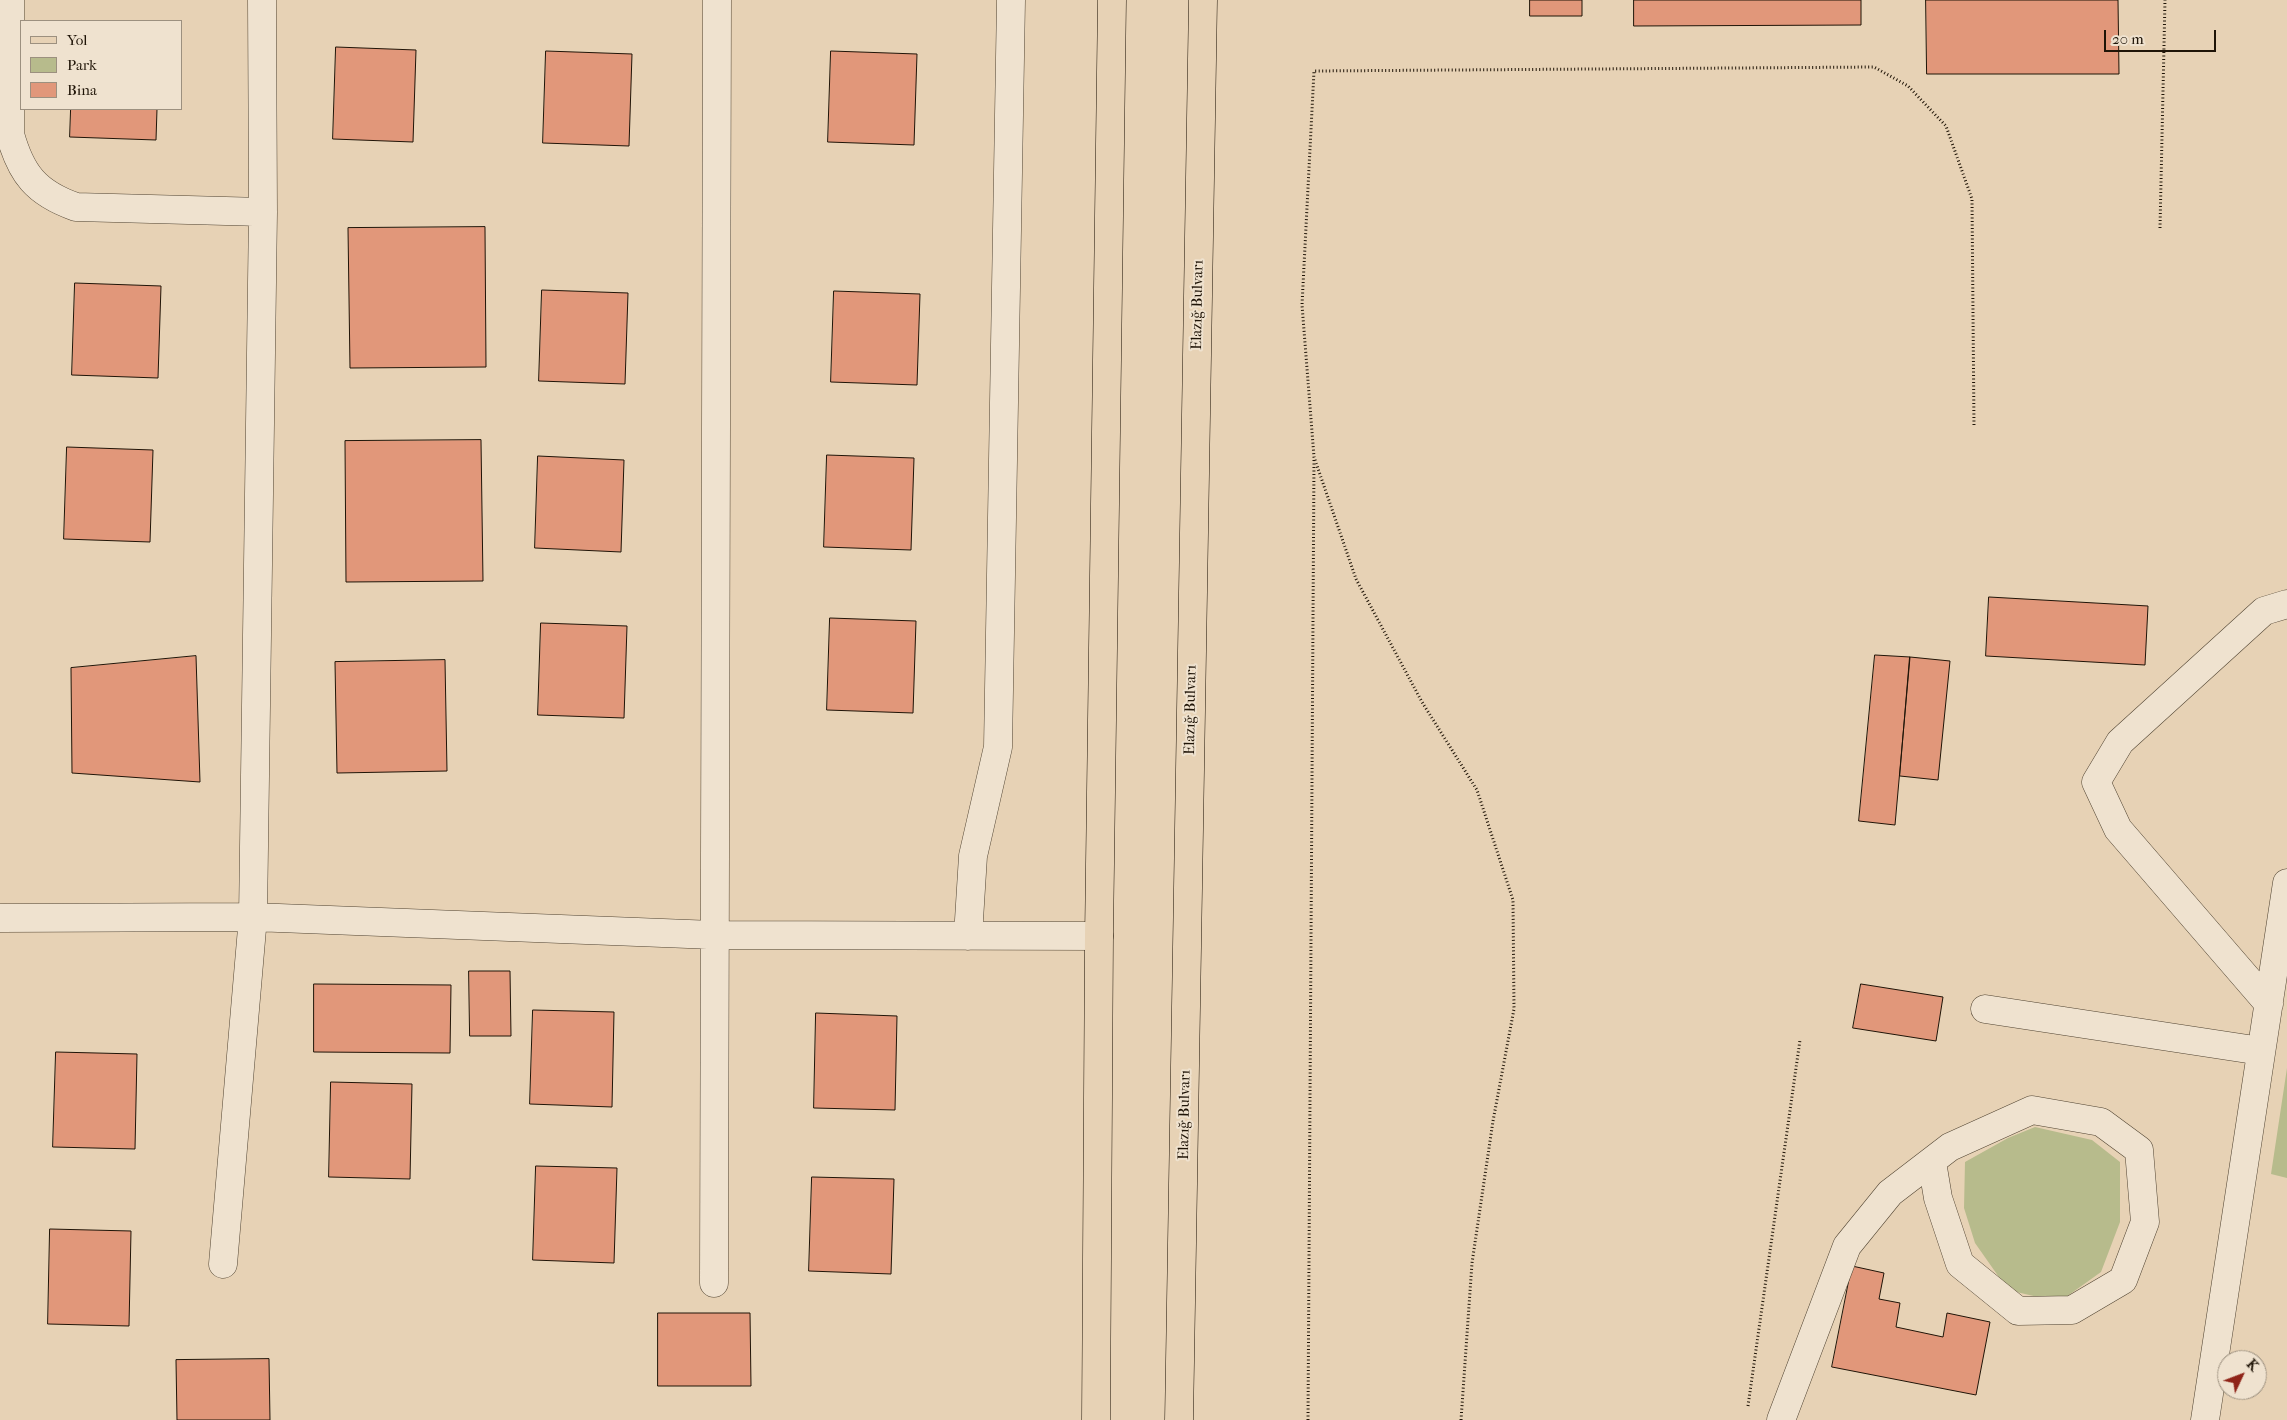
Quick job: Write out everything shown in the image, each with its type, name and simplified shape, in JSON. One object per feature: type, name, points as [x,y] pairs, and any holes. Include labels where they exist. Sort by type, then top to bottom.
[{"type":"main road","points":[[1096,1420],[1099,936],[1112,0]]},
{"type":"main road","name":"Elazığ Bulvarı","points":[[1179,1420],[1203,0]]},
{"type":"lane","points":[[10,0],[10,134],[16,155],[26,174],[40,189],[57,200],[76,207],[262,212]]},
{"type":"lane","points":[[223,1264],[252,916],[262,212],[262,0]]},
{"type":"lane","points":[[714,1283],[717,0]]},
{"type":"lane","points":[[968,936],[974,856],[998,747],[1011,0]]},
{"type":"lane","points":[[2269,1004],[2118,829],[2096,782],[2120,742],[2264,611],[2287,604]]},
{"type":"lane","points":[[2205,1420],[2287,883]]},
{"type":"lane","points":[[0,918],[252,916],[714,935],[1099,936]]},
{"type":"lane","points":[[1986,1009],[2261,1051]]},
{"type":"lane","points":[[1781,1420],[1847,1246],[1890,1193],[1950,1148],[2032,1110],[2101,1122],[2139,1150],[2145,1222],[2123,1280],[2072,1310],[2018,1311],[1960,1264],[1938,1198],[1932,1162]]},
{"type":"path","points":[[2160,228],[2165,0]]},
{"type":"path","points":[[1308,1420],[1314,457],[1302,305],[1314,71],[1874,67],[1908,86],[1946,126],[1972,199],[1974,427]]},
{"type":"path","points":[[1314,457],[1356,579],[1422,702],[1477,790],[1513,900],[1514,1009],[1493,1121],[1472,1263],[1460,1420]]},
{"type":"path","points":[[1748,1410],[1800,1040]]},
{"type":"green space","points":[[2287,1068],[2287,1178],[2271,1174]]},
{"type":"green space","points":[[2035,1127],[2092,1140],[2120,1162],[2120,1222],[2101,1272],[2059,1302],[2008,1290],[1975,1243],[1964,1208],[1965,1162],[2008,1138]]},
{"type":"building","points":[[1530,0],[1582,0],[1582,16],[1530,16]]},
{"type":"building","points":[[1634,0],[1861,0],[1861,25],[1634,26]]},
{"type":"building","points":[[1926,0],[2118,0],[2119,74],[1927,74]]},
{"type":"building","points":[[336,47],[416,50],[413,142],[333,139]]},
{"type":"building","points":[[546,51],[632,54],[629,146],[543,143]]},
{"type":"building","points":[[831,51],[917,54],[914,145],[828,142]]},
{"type":"building","points":[[71,110],[157,110],[156,140],[70,137]]},
{"type":"building","points":[[485,227],[486,367],[350,368],[348,228]]},
{"type":"building","points":[[75,283],[161,286],[158,378],[72,375]]},
{"type":"building","points":[[542,290],[628,293],[625,384],[539,381]]},
{"type":"building","points":[[834,291],[920,294],[917,385],[831,382]]},
{"type":"building","points":[[481,440],[483,581],[346,582],[345,441]]},
{"type":"building","points":[[67,447],[153,450],[150,542],[64,539]]},
{"type":"building","points":[[827,455],[914,458],[911,550],[824,547]]},
{"type":"building","points":[[538,456],[624,460],[621,552],[535,548]]},
{"type":"building","points":[[1989,597],[2148,606],[2145,665],[1986,656]]},
{"type":"building","points":[[830,618],[916,621],[913,713],[827,710]]},
{"type":"building","points":[[541,623],[627,626],[624,718],[538,715]]},
{"type":"building","points":[[1875,655],[1910,657],[1895,825],[1859,821]]},
{"type":"building","points":[[196,656],[200,782],[72,773],[71,668]]},
{"type":"building","points":[[1910,657],[1950,661],[1938,780],[1900,776]]},
{"type":"building","points":[[445,660],[447,771],[337,773],[335,662]]},
{"type":"building","points":[[469,971],[510,971],[511,1036],[470,1036]]},
{"type":"building","points":[[314,984],[451,985],[450,1053],[314,1052]]},
{"type":"building","points":[[1861,984],[1943,997],[1936,1041],[1853,1028]]},
{"type":"building","points":[[533,1010],[614,1012],[612,1107],[530,1104]]},
{"type":"building","points":[[816,1013],[897,1016],[895,1110],[814,1108]]},
{"type":"building","points":[[56,1052],[137,1054],[135,1149],[53,1147]]},
{"type":"building","points":[[331,1082],[412,1084],[410,1179],[329,1177]]},
{"type":"building","points":[[536,1166],[617,1168],[614,1263],[533,1260]]},
{"type":"building","points":[[812,1177],[894,1179],[891,1274],[809,1271]]},
{"type":"building","points":[[50,1229],[131,1231],[129,1326],[48,1324]]},
{"type":"building","points":[[1852,1266],[1884,1273],[1879,1299],[1900,1303],[1896,1327],[1943,1337],[1947,1313],[1990,1322],[1976,1395],[1832,1367]]},
{"type":"building","points":[[658,1313],[750,1313],[751,1386],[658,1386]]},
{"type":"building","points":[[269,1359],[270,1420],[177,1420],[176,1360]]}]
